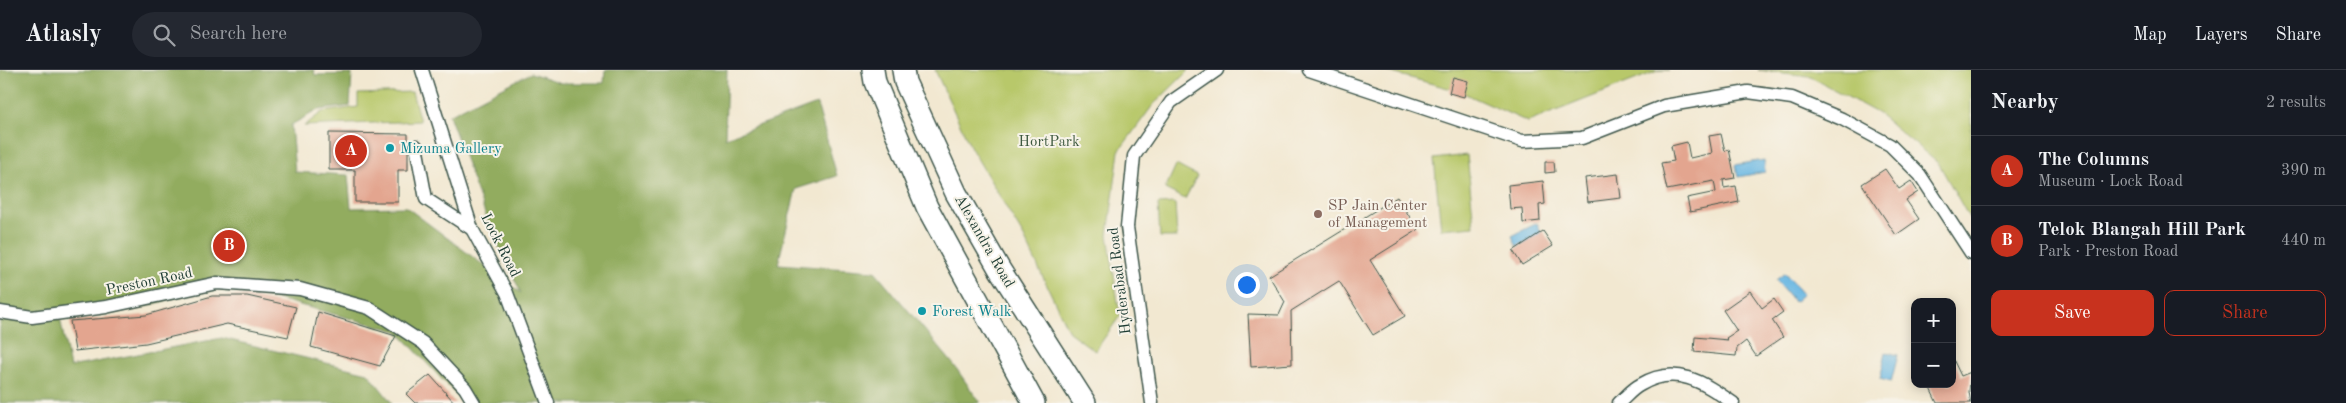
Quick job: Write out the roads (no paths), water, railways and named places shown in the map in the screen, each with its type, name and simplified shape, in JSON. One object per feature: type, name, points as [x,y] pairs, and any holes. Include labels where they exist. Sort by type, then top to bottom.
[{"type":"main road","points":[[873,70],[875,82],[927,207],[1034,403]]},
{"type":"main road","name":"Alexandra Road","points":[[903,70],[905,82],[956,193],[1000,270],[1085,403]]},
{"type":"main road","points":[[1068,403],[1073,395],[1072,380]]},
{"type":"street","name":"Lock Road","points":[[422,70],[472,229],[507,293],[548,403]]},
{"type":"street","name":"Hyderabad Road","points":[[1152,403],[1127,227],[1134,156],[1171,102],[1217,70]]},
{"type":"street","points":[[1309,70],[1522,141],[1582,138],[1664,106],[1748,92],[1792,98],[1842,119],[1890,145],[1920,175],[1971,253]]},
{"type":"street","points":[[416,146],[426,199],[472,229]]},
{"type":"street","name":"Preston Road","points":[[0,312],[32,317],[106,306],[217,283],[300,289],[369,308],[423,343],[465,388],[474,403]]},
{"type":"street","points":[[1619,403],[1640,385],[1658,377],[1679,375],[1699,380],[1733,403]]},
{"type":"water","points":[[1764,160],[1765,172],[1738,177],[1735,165]]},
{"type":"water","points":[[1537,223],[1542,234],[1517,246],[1512,236]]},
{"type":"water","points":[[1785,273],[1803,294],[1794,302],[1776,280]]},
{"type":"water","points":[[1886,352],[1898,355],[1891,382],[1880,379]]},
{"type":"place","name":"Mizuma Gallery","points":[[390,148]]},
{"type":"place","name":"The Columns","points":[[351,151]]},
{"type":"place","name":"SP Jain Center of Management","points":[[1318,214]]},
{"type":"place","name":"Telok Blangah Hill Park","points":[[229,246]]},
{"type":"place","name":"Forest Walk","points":[[922,311]]},
{"type":"park label","name":"HortPark","points":[[1049,141]]}]
